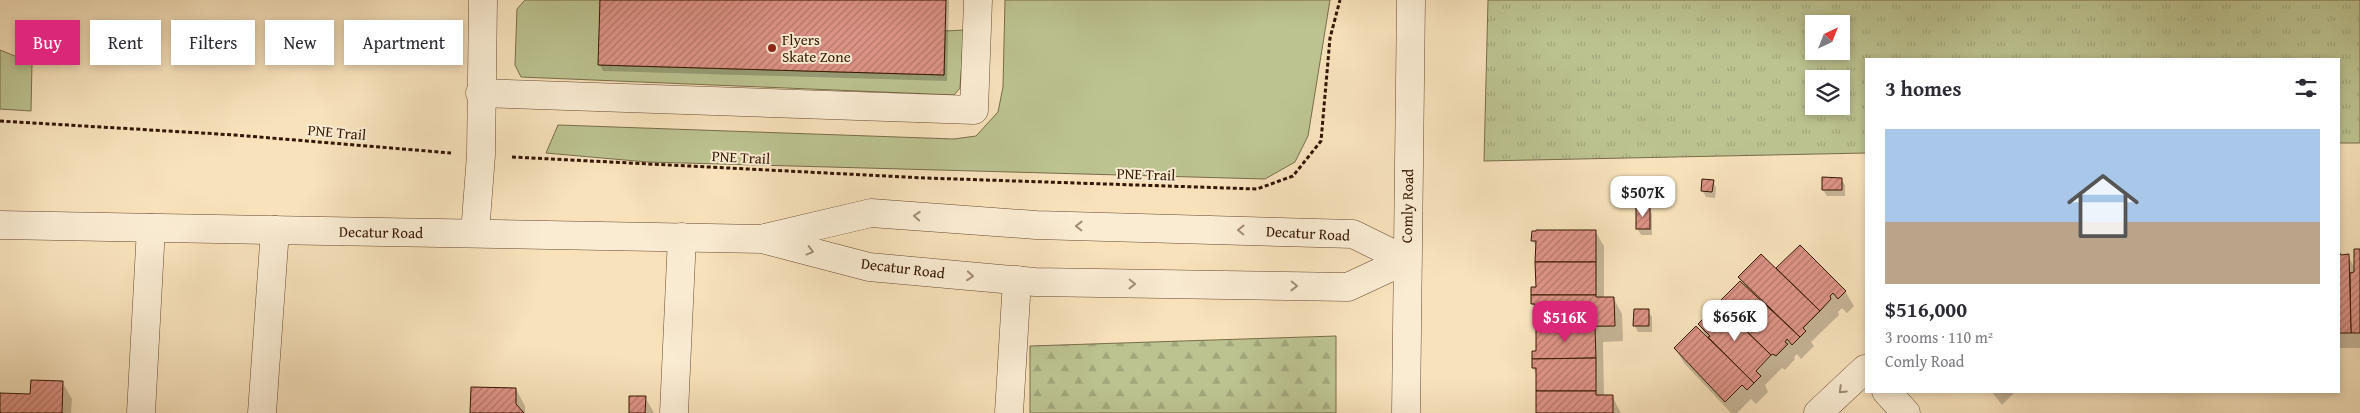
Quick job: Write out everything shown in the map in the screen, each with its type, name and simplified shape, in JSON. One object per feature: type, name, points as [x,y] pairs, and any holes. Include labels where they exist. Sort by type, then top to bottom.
[{"type":"street","points":[[475,233],[481,155],[480,92],[483,0]]},
{"type":"street","points":[[480,92],[974,110],[978,0]]},
{"type":"street","name":"Comly Road","points":[[1406,413],[1406,260],[1411,0]]},
{"type":"street","name":"Decatur Road","points":[[0,225],[762,238],[871,213],[1036,225],[1353,234],[1406,260]]},
{"type":"street","points":[[141,413],[151,228]]},
{"type":"street","points":[[262,413],[275,230]]},
{"type":"street","points":[[674,413],[682,237]]},
{"type":"street","name":"Decatur Road","points":[[762,238],[869,267],[1045,282],[1348,288],[1406,260]]},
{"type":"street","points":[[1009,413],[1017,280]]},
{"type":"street","points":[[1818,413],[1865,370]]},
{"type":"street","points":[[1888,393],[1906,413]]},
{"type":"path","name":"PNE Trail","points":[[0,121],[235,135],[481,155],[925,178],[1257,189],[1293,176],[1320,141],[1330,38],[1340,0]]},
{"type":"green space","points":[[525,0],[600,0],[599,65],[944,75],[945,31],[964,30],[960,88],[954,95],[521,77],[515,65],[517,9]]},
{"type":"green space","points":[[1005,0],[1330,0],[1308,136],[1295,162],[1265,179],[647,162],[546,153],[558,125],[954,139],[976,136],[998,112],[1003,87]]},
{"type":"green space","points":[[1488,0],[2360,0],[2360,143],[2340,143],[2340,58],[1865,58],[1865,153],[1484,161]]},
{"type":"green space","points":[[0,50],[15,56],[15,65],[32,65],[31,111],[0,109]]},
{"type":"green space","points":[[1336,336],[1336,413],[1030,413],[1030,346]]},
{"type":"building","name":"Flyers Skate Zone","points":[[600,0],[946,0],[944,75],[598,65]]},
{"type":"building","points":[[1822,177],[1842,178],[1842,190],[1822,190]]},
{"type":"building","points":[[1702,179],[1714,180],[1712,192],[1701,191]]},
{"type":"building","points":[[1636,207],[1650,207],[1650,229],[1636,229]]},
{"type":"building","points":[[1596,230],[1596,262],[1535,262],[1536,241],[1531,241],[1532,231]]},
{"type":"building","points":[[1800,245],[1846,291],[1838,299],[1833,293],[1830,296],[1831,299],[1820,311],[1776,268]]},
{"type":"building","points":[[2354,249],[2360,249],[2360,333],[2351,333],[2350,273],[2354,272]]},
{"type":"building","points":[[1761,254],[1820,311],[1803,328],[1806,331],[1800,337],[1738,277]]},
{"type":"building","points":[[2340,254],[2349,254],[2351,333],[2340,333]]},
{"type":"building","points":[[1535,262],[1596,262],[1596,295],[1531,295],[1531,287],[1536,287]]},
{"type":"building","points":[[1740,281],[1800,337],[1792,345],[1787,339],[1785,342],[1788,344],[1776,356],[1771,355],[1730,315],[1732,313],[1720,301]]},
{"type":"building","points":[[1531,295],[1596,295],[1596,297],[1614,297],[1615,326],[1536,327],[1535,304],[1531,304]]},
{"type":"building","points":[[1718,304],[1771,355],[1756,371],[1761,376],[1754,383],[1708,337],[1710,336],[1698,324]]},
{"type":"building","points":[[1634,309],[1649,309],[1649,326],[1633,326]]},
{"type":"building","points":[[1696,326],[1754,383],[1747,390],[1742,385],[1725,402],[1674,348]]},
{"type":"building","points":[[1536,327],[1595,327],[1596,358],[1532,359],[1532,351],[1536,351]]},
{"type":"building","points":[[1596,358],[1596,391],[1536,391],[1536,368],[1532,368],[1532,359]]},
{"type":"building","points":[[31,380],[63,381],[62,413],[0,413],[0,393],[30,394]]},
{"type":"building","points":[[471,387],[516,388],[516,404],[524,413],[470,413]]},
{"type":"building","points":[[1536,391],[1596,391],[1596,395],[1613,395],[1613,413],[1536,413]]},
{"type":"building","points":[[629,396],[646,396],[645,413],[629,413]]},
{"type":"place","name":"Flyers Skate Zone","points":[[772,48]]}]
